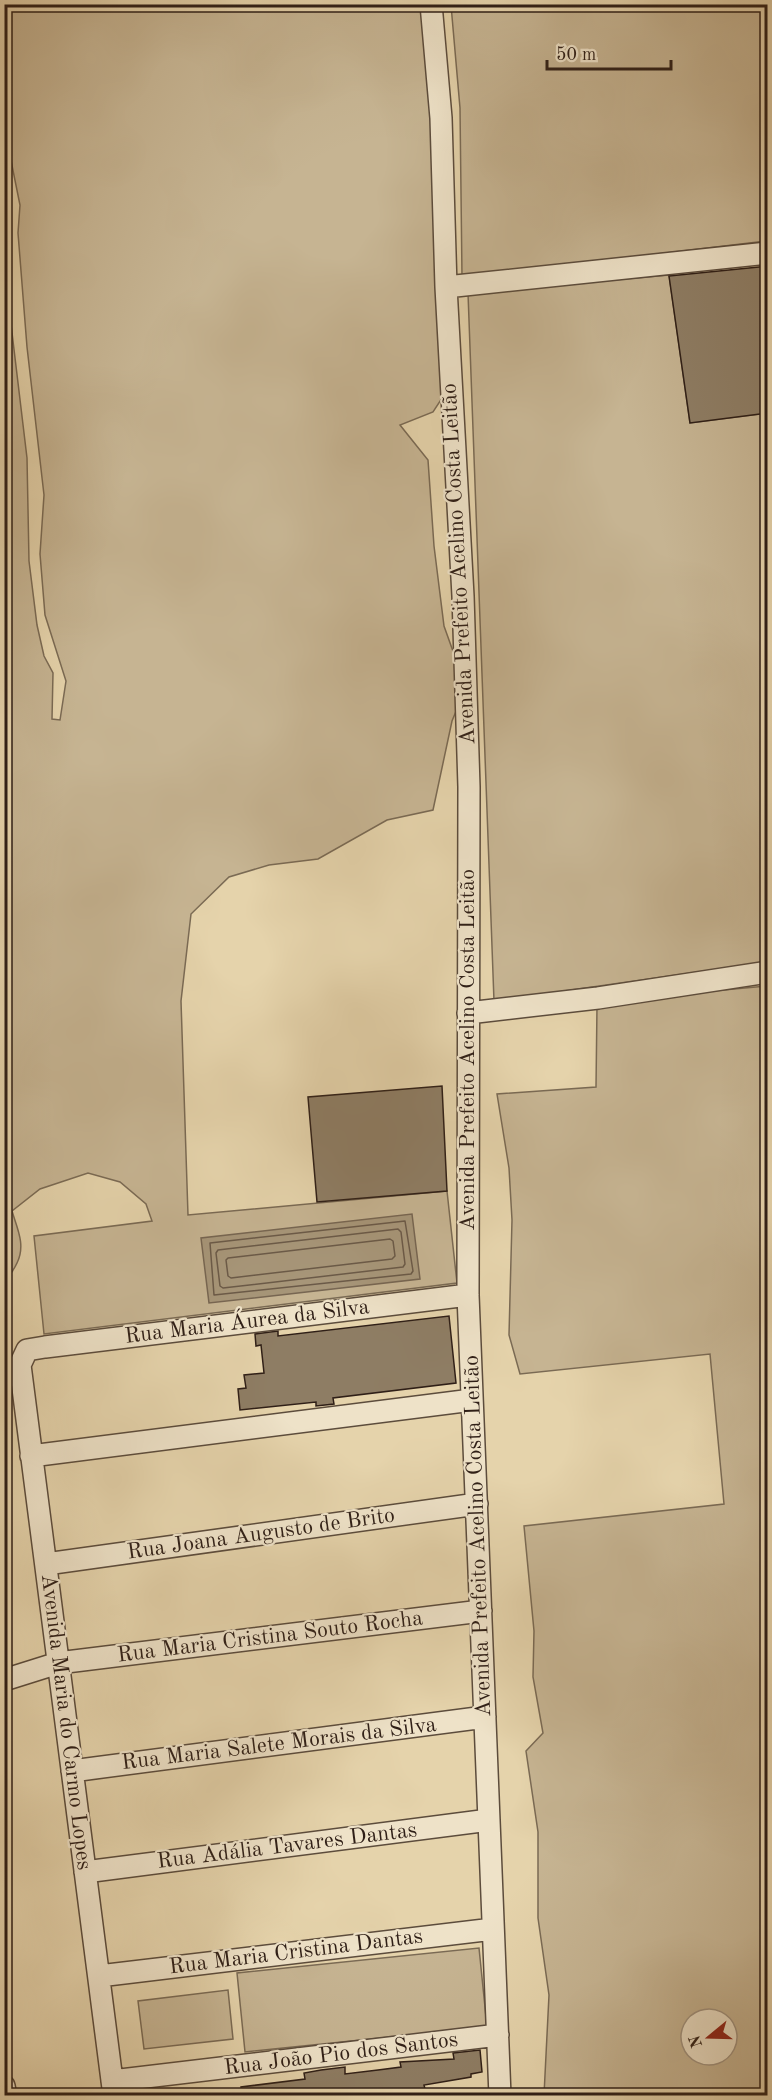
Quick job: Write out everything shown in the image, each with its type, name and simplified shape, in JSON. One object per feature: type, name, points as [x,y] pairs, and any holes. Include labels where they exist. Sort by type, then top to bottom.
[{"type":"street","name":"Avenida Prefeito Acelino Costa Leitão","points":[[431,4],[441,118],[446,286],[463,596],[469,787],[468,1295],[500,2096]]},
{"type":"street","points":[[446,286],[768,253]]},
{"type":"street","points":[[468,1014],[598,998],[768,972]]},
{"type":"street","name":"Rua Maria Áurea da Silva","points":[[27,1350],[468,1295]]},
{"type":"street","name":"Avenida Maria do Carmo Lopes","points":[[27,1350],[20,1365],[113,2088]]},
{"type":"street","points":[[32,1456],[472,1400]]},
{"type":"street","name":"Rua Joana Augusto de Brito","points":[[46,1564],[477,1504]]},
{"type":"street","name":"Rua Maria Cristina Souto Rocha","points":[[4,1680],[58,1663],[481,1611]]},
{"type":"street","name":"Rua Maria Salete Morais da Silva","points":[[72,1771],[485,1717]]},
{"type":"street","name":"Rua Adália Tavares Dantas","points":[[85,1872],[489,1820]]},
{"type":"street","name":"Rua Maria Cristina Dantas","points":[[99,1976],[493,1929]]},
{"type":"street","name":"Rua João Pio dos Santos","points":[[113,2088],[498,2035]]},
{"type":"street","points":[[4,2086],[6,2096]]},
{"type":"shaded area","points":[[4,5],[428,5],[448,389],[433,412],[400,425],[428,460],[434,546],[444,626],[459,668],[464,692],[452,721],[433,810],[387,820],[318,859],[269,865],[229,877],[191,914],[181,1001],[188,1215],[447,1191],[457,1283],[44,1334],[34,1236],[152,1221],[146,1204],[120,1182],[88,1173],[40,1189],[12,1211],[20,1237],[21,1250],[5,1289],[5,217],[10,316],[27,458],[29,561],[37,625],[44,656],[53,673],[52,719],[60,720],[66,681],[45,615],[40,554],[44,495],[27,347],[18,233],[20,205],[5,131]]},
{"type":"shaded area","points":[[451,5],[767,5],[767,241],[462,277],[460,108]]},
{"type":"shaded area","points":[[669,275],[690,423],[767,413],[767,962],[494,1001],[468,293]]},
{"type":"shaded area","points":[[767,986],[767,2095],[544,2095],[549,1995],[538,1918],[538,1832],[526,1751],[543,1733],[533,1677],[534,1631],[524,1526],[724,1504],[710,1354],[520,1374],[509,1335],[512,1220],[509,1168],[497,1094],[596,1087],[597,1006],[691,993]]},
{"type":"shaded area","points":[[479,1948],[487,2027],[245,2052],[237,1973]]},
{"type":"shaded area","points":[[228,1990],[233,2039],[144,2049],[138,2001]]},
{"type":"water","points":[[412,1214],[420,1279],[209,1303],[201,1238]]},
{"type":"building","points":[[768,266],[768,413],[690,423],[669,276]]},
{"type":"building","points":[[442,1086],[447,1191],[317,1202],[308,1097]]},
{"type":"building","points":[[449,1316],[456,1383],[333,1398],[334,1404],[316,1406],[316,1402],[240,1410],[238,1389],[246,1388],[244,1375],[264,1373],[261,1345],[256,1346],[255,1334],[278,1331],[278,1336]]},
{"type":"building","points":[[480,2050],[482,2072],[471,2074],[471,2077],[424,2085],[425,2089],[399,2091],[399,2096],[381,2096],[381,2092],[356,2095],[355,2093],[241,2096],[241,2087],[305,2079],[304,2073],[345,2067],[345,2074],[401,2067],[400,2062],[454,2059],[453,2053]]}]
